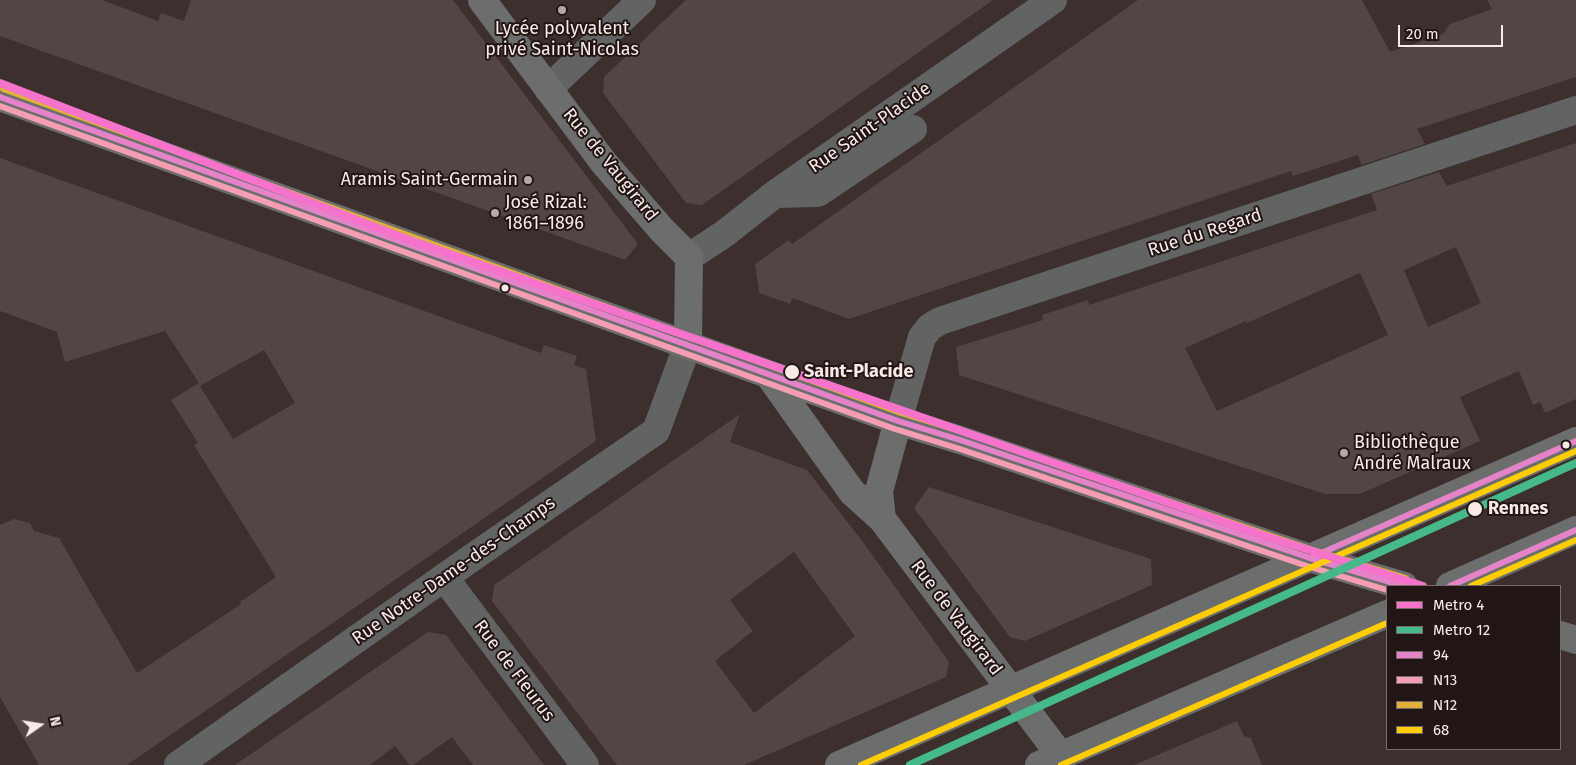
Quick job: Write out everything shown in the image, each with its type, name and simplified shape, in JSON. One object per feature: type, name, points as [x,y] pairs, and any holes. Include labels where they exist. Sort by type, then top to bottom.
[{"type":"main road","name":"Rue de Vaugirard","points":[[482,0],[604,163],[662,230],[689,257]]},
{"type":"main road","points":[[0,97],[898,421],[1310,558],[1401,585]]},
{"type":"main road","points":[[688,344],[689,257]]},
{"type":"main road","name":"Rue de Vaugirard","points":[[768,374],[852,492],[882,519],[1010,689],[1055,762]]},
{"type":"main road","points":[[882,519],[879,491],[898,421]]},
{"type":"main road","points":[[839,765],[1576,441]]},
{"type":"main road","points":[[1452,585],[1576,530]]},
{"type":"main road","points":[[1055,762],[1386,614]]},
{"type":"main road","points":[[1561,635],[1576,640]]},
{"type":"street","points":[[548,89],[642,0]]},
{"type":"street","name":"Rue Saint-Placide","points":[[689,257],[724,234],[775,194],[1053,0]]},
{"type":"street","name":"Rue du Regard","points":[[898,421],[922,337],[930,327],[940,321],[1576,110]]},
{"type":"street","points":[[775,194],[818,193],[912,129]]},
{"type":"street","name":"Rue Notre-Dame-des-Champs","points":[[178,765],[444,577],[656,431],[688,344]]},
{"type":"street","name":"Rue de Fleurus","points":[[444,577],[585,765]]},
{"type":"building","points":[[0,0],[102,0],[158,21],[161,13],[184,21],[191,0],[453,0],[638,244],[625,260],[0,36]]},
{"type":"building","points":[[686,0],[993,0],[702,205],[686,203],[603,93],[604,77]]},
{"type":"building","points":[[1138,0],[1362,0],[1390,52],[1443,34],[1450,24],[1492,9],[1487,0],[1576,0],[1576,77],[1417,129],[1425,144],[1361,165],[1358,155],[1293,176],[1291,171],[849,319],[793,298],[790,304],[759,293],[755,264],[789,240],[792,244]]},
{"type":"building","points":[[1576,143],[1576,399],[1545,413],[1540,402],[1533,405],[1519,371],[1460,397],[1480,441],[1360,494],[1325,494],[959,375],[956,347],[1043,320],[1042,315],[1088,300],[1089,305],[1377,210],[1371,194],[1439,172],[1447,186]],"holes":[[[1456,247],[1481,303],[1428,327],[1404,270]],[[1360,273],[1388,335],[1217,411],[1185,348]]]},
{"type":"building","points":[[0,158],[541,353],[544,345],[577,356],[574,365],[586,369],[596,441],[127,765],[39,765],[0,697],[0,525],[14,519],[30,523],[34,531],[59,538],[137,673],[241,604],[240,602],[276,577],[194,445],[198,443],[171,400],[199,383],[165,331],[65,362],[57,332],[0,311]],"holes":[[[264,350],[295,403],[233,439],[200,386]]]},
{"type":"building","points":[[740,414],[730,442],[807,470],[863,542],[949,662],[946,677],[744,765],[617,765],[492,601],[494,585]],"holes":[[[794,552],[855,636],[754,713],[715,661],[753,631],[730,600]]]},
{"type":"building","points":[[929,487],[1151,559],[1152,585],[1025,641],[1010,637],[914,508]]},
{"type":"building","points":[[428,632],[446,635],[544,765],[473,765],[452,737],[413,765],[410,765],[395,746],[370,765],[235,765]]},
{"type":"building","points":[[1237,721],[1244,736],[1251,738],[1262,765],[1134,765]]},
{"type":"metro line","name":"4","points":[[0,83],[404,238],[1265,536],[1420,585]]},
{"type":"metro line","name":"12","points":[[910,765],[1576,463]]},
{"type":"transit line","name":"N12","points":[[3,89],[901,413],[963,432],[1313,550],[1406,578]]},
{"type":"transit line","name":"94","points":[[0,97],[898,421],[960,440],[1310,558],[1401,585]]},
{"type":"transit line","name":"N13","points":[[0,106],[895,429],[957,448],[1307,566],[1386,590]]},
{"type":"transit line","name":"94","points":[[1310,558],[1576,441]]},
{"type":"transit line","name":"68","points":[[861,765],[1576,451]]},
{"type":"transit line","name":"94","points":[[1452,585],[1576,530]]},
{"type":"transit line","name":"68","points":[[1473,585],[1576,540]]},
{"type":"transit line","name":"68","points":[[1061,765],[1386,623]]},
{"type":"place","name":"Lycée polyvalent privé Saint-Nicolas","points":[[562,10]]},
{"type":"place","name":"Aramis Saint-Germain","points":[[528,180]]},
{"type":"place","name":"José Rizal: 1861–1896","points":[[495,213]]},
{"type":"place","name":"Saint-Placide","points":[[792,372]]},
{"type":"place","name":"Bibliothèque André Malraux","points":[[1344,453]]},
{"type":"place","name":"Rennes","points":[[1475,509]]}]
